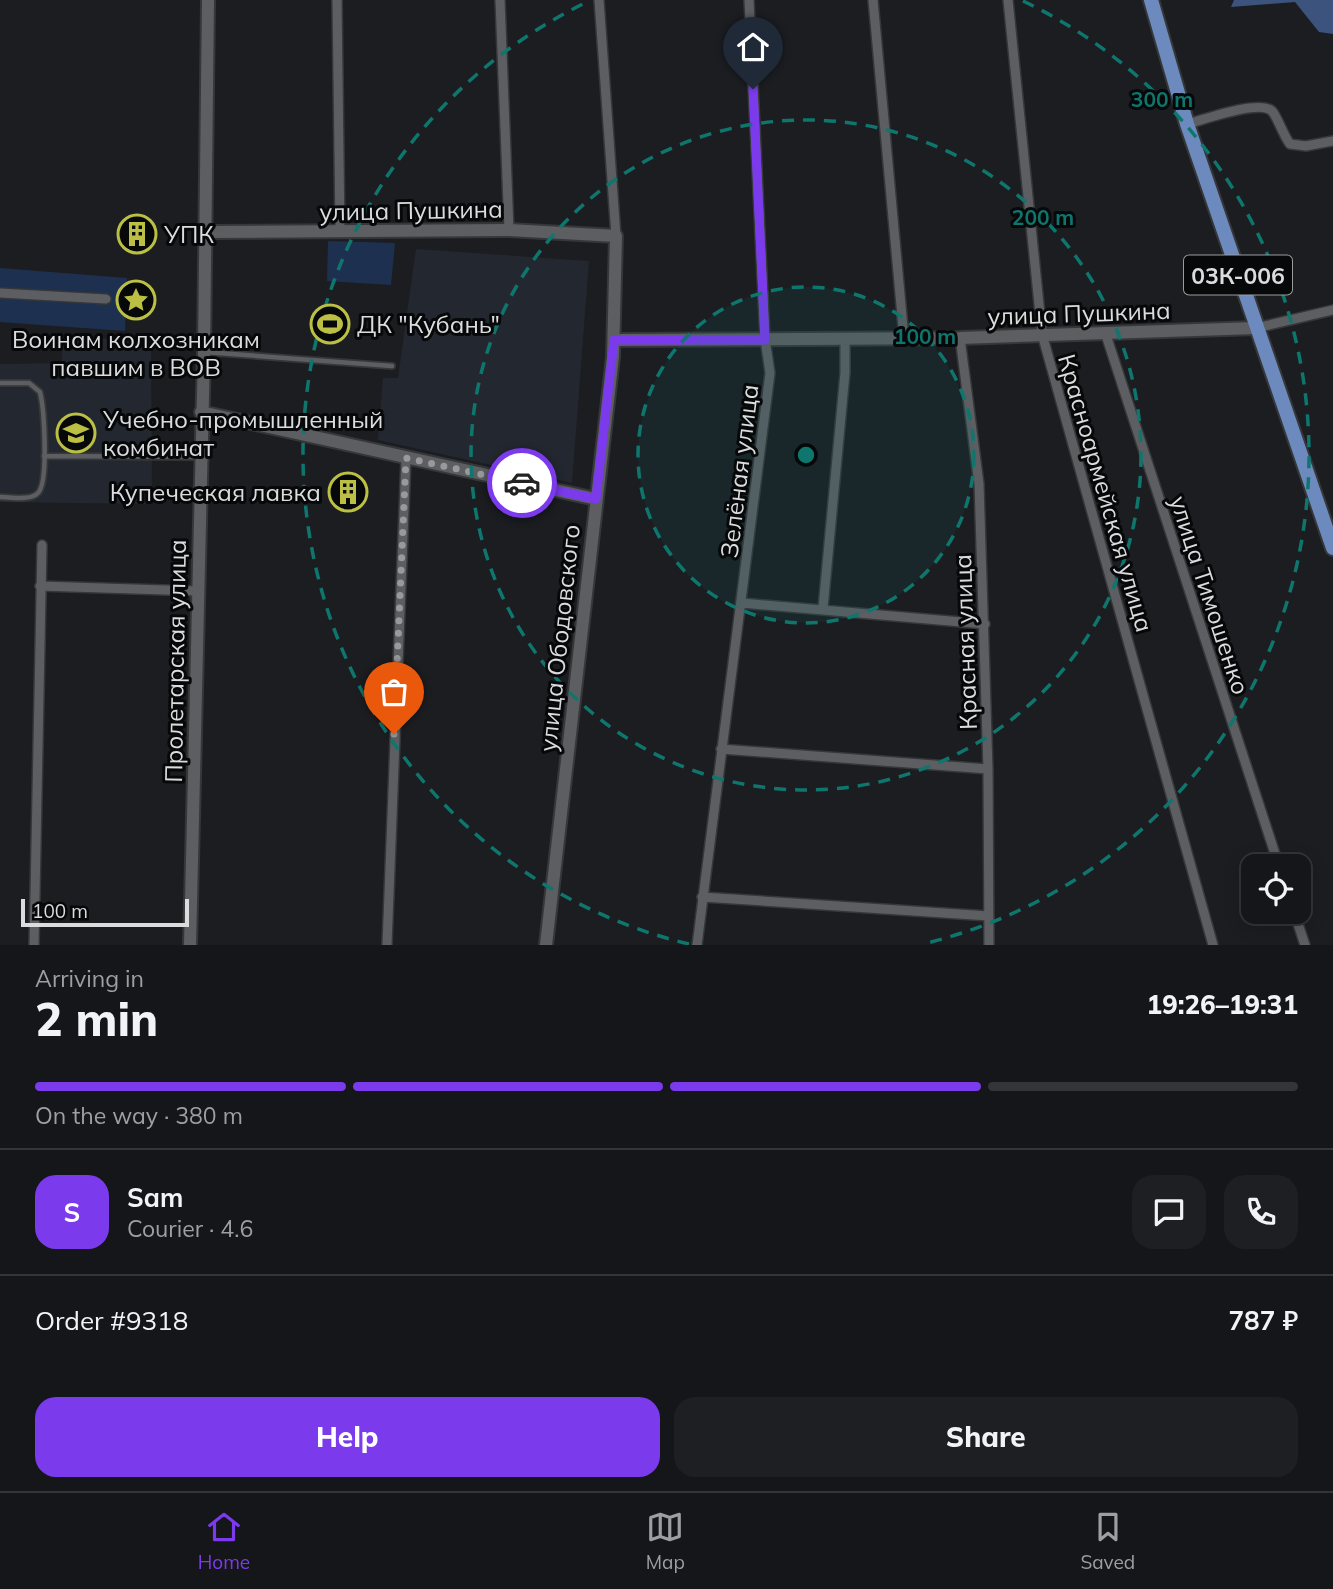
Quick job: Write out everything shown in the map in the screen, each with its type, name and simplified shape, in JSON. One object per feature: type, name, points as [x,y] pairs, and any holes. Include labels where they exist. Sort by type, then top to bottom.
[{"type":"main road","name":"03К-006","points":[[1151,0],[1187,124],[1333,548]]},
{"type":"street","name":"Пролетарская улица","points":[[190,945],[204,352],[208,0]]},
{"type":"street","points":[[337,0],[340,232]]},
{"type":"street","points":[[500,0],[509,230]]},
{"type":"street","name":"улица Ободовского","points":[[546,945],[614,340],[617,236],[599,0]]},
{"type":"street","name":"Зелёная улица","points":[[697,945],[770,373],[765,340],[749,0]]},
{"type":"street","points":[[873,0],[904,338]]},
{"type":"street","name":"Красноармейская улица","points":[[1008,0],[1042,334],[1213,945]]},
{"type":"street","points":[[1187,124],[1251,107],[1266,107],[1274,113],[1280,130],[1290,144],[1306,146],[1333,141]]},
{"type":"street","name":"улица Пушкина","points":[[206,232],[509,230],[617,236]]},
{"type":"street","points":[[0,293],[106,299]]},
{"type":"street","name":"улица Пушкина","points":[[614,340],[1107,335],[1256,328],[1333,310]]},
{"type":"street","name":"улица Тимошенко","points":[[1107,335],[1275,854]]},
{"type":"street","points":[[823,608],[845,373],[845,338]]},
{"type":"street","name":"Красная улица","points":[[960,338],[979,484],[985,624],[989,945]]},
{"type":"street","points":[[201,412],[596,499]]},
{"type":"street","points":[[387,945],[406,458]]},
{"type":"street","points":[[34,945],[42,545]]},
{"type":"street","points":[[40,586],[197,590]]},
{"type":"street","points":[[742,603],[985,624]]},
{"type":"street","points":[[721,749],[988,769]]},
{"type":"street","points":[[702,897],[989,916]]},
{"type":"street","points":[[1298,924],[1304,945]]},
{"type":"lane","points":[[204,352],[391,366]]},
{"type":"lane","points":[[0,383],[29,383],[40,393],[44,456],[43,483],[39,492],[30,498],[0,497]]},
{"type":"lane","points":[[44,456],[200,457]]},
{"type":"shaded area","points":[[1234,0],[1333,0],[1333,34],[1319,32],[1295,2],[1231,7]]},
{"type":"shaded area","points":[[328,241],[395,243],[391,285],[327,281]]},
{"type":"shaded area","points":[[416,249],[589,261],[572,483],[378,440],[383,378],[398,378]]},
{"type":"shaded area","points":[[0,268],[127,278],[125,331],[0,322],[0,297],[108,303],[108,295],[0,288]]},
{"type":"shaded area","name":"Учебно-промышленный комбинат","points":[[62,337],[151,343],[152,504],[0,502],[0,364],[62,363]]},
{"type":"way so far","points":[[394,734],[406,458],[522,483]]},
{"type":"place","name":"УПК","points":[[137,234]]},
{"type":"place","name":"Воинам колхозникам павшим в ВОВ","points":[[136,300]]},
{"type":"place","name":"ДК \"Кубань\"","points":[[330,324]]},
{"type":"place","name":"Учебно-промышленный комбинат","points":[[76,433]]},
{"type":"place","name":"Купеческая лавка","points":[[348,492]]},
{"type":"route","points":[[522,483],[596,499],[614,340],[765,340],[753,89]]}]
